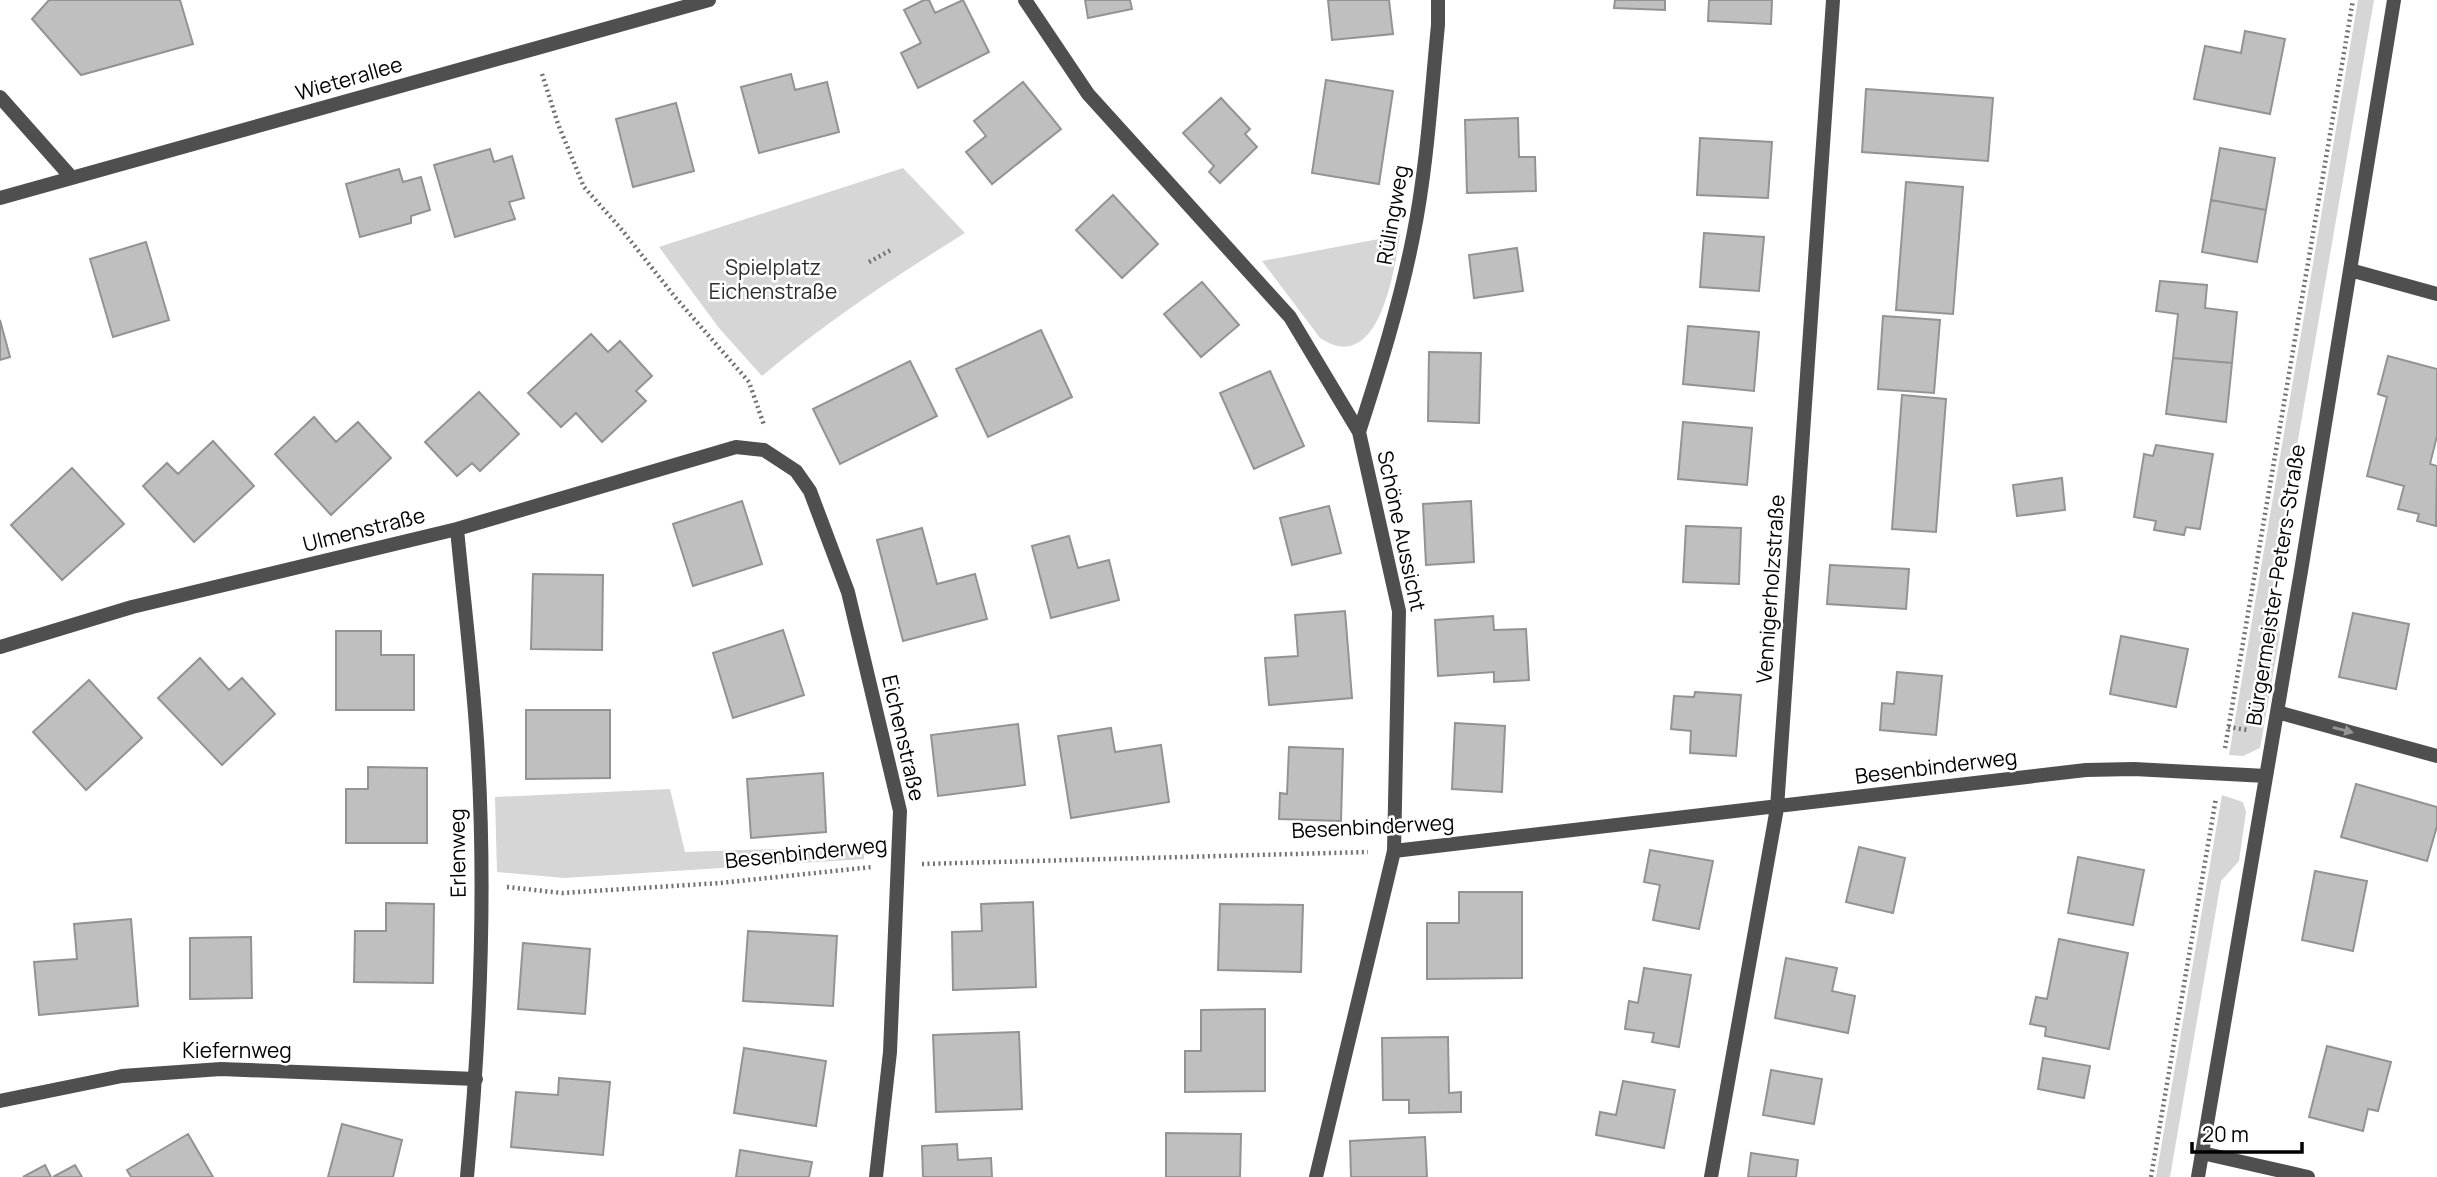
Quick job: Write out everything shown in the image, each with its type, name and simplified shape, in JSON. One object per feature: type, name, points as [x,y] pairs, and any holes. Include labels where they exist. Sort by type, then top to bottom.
[{"type":"street","name":"Wieterallee","points":[[0,198],[709,0]]},
{"type":"street","name":"Schöne Aussicht","points":[[1024,0],[1088,94],[1290,317],[1359,432],[1399,611],[1394,851],[1316,1177]]},
{"type":"street","name":"Rülingweg","points":[[1359,432],[1392,328],[1413,236],[1438,25],[1437,0]]},
{"type":"street","name":"Vennigerholzstraße","points":[[1711,1177],[1777,808],[1833,0]]},
{"type":"street","name":"Bürgermeister-Peters-Straße","points":[[2198,1177],[2394,0]]},
{"type":"street","points":[[0,97],[72,178]]},
{"type":"street","points":[[2350,270],[2437,294]]},
{"type":"street","name":"Eichenstraße","points":[[736,447],[764,450],[796,471],[810,491],[848,592],[900,811],[890,1052],[876,1177]]},
{"type":"street","name":"Ulmenstraße","points":[[0,647],[132,607],[457,529],[736,447]]},
{"type":"street","name":"Erlenweg","points":[[457,529],[478,756],[481,885],[476,1079],[467,1177]]},
{"type":"street","points":[[2277,712],[2437,756]]},
{"type":"street","name":"Besenbinderweg","points":[[1394,851],[1777,808],[2086,769],[2266,776]]},
{"type":"street","name":"Kiefernweg","points":[[0,1101],[122,1076],[221,1069],[476,1079]]},
{"type":"street","points":[[2202,1153],[2308,1177]]},
{"type":"path","points":[[2151,1177],[2353,0]]},
{"type":"path","points":[[535,49],[558,124],[584,187],[750,383],[764,423],[764,450]]},
{"type":"path","points":[[869,262],[891,250]]},
{"type":"path","name":"Besenbinderweg","points":[[481,885],[562,892],[720,883],[898,864],[1394,851]]},
{"type":"green space","points":[[2358,0],[2374,0],[2273,585],[2280,635],[2260,748],[2243,756],[2229,755]]},
{"type":"green space","name":"Spielplatz Eichenstraße","points":[[903,168],[965,233],[861,301],[762,376],[719,328],[659,247]]},
{"type":"green space","points":[[1400,235],[1388,294],[1380,315],[1370,332],[1357,344],[1340,346],[1320,338],[1262,261]]},
{"type":"green space","points":[[670,789],[685,852],[864,846],[864,859],[565,878],[497,872],[495,797]]},
{"type":"green space","points":[[2222,795],[2243,802],[2246,812],[2239,861],[2221,881],[2170,1177],[2156,1177]]},
{"type":"building","points":[[49,0],[180,0],[193,44],[81,75],[32,19]]},
{"type":"building","points":[[929,0],[935,13],[963,0],[989,52],[918,88],[901,53],[921,43],[904,10]]},
{"type":"building","points":[[1085,0],[1130,0],[1132,9],[1088,18]]},
{"type":"building","points":[[1328,0],[1389,0],[1393,34],[1332,40]]},
{"type":"building","points":[[1615,0],[1665,0],[1665,10],[1614,8]]},
{"type":"building","points":[[1709,0],[1772,0],[1771,24],[1708,21]]},
{"type":"building","points":[[2245,31],[2285,39],[2270,114],[2194,99],[2205,46],[2241,53]]},
{"type":"building","points":[[791,74],[795,90],[827,82],[839,132],[759,153],[741,87]]},
{"type":"building","points":[[1326,80],[1393,91],[1379,184],[1312,173]]},
{"type":"building","points":[[1023,82],[1061,129],[992,184],[966,152],[986,136],[974,121]]},
{"type":"building","points":[[1866,89],[1993,98],[1988,161],[1862,152]]},
{"type":"building","points":[[1221,98],[1250,129],[1245,134],[1257,147],[1220,183],[1209,172],[1214,166],[1183,133]]},
{"type":"building","points":[[676,103],[694,171],[633,187],[616,119]]},
{"type":"building","points":[[1518,118],[1519,157],[1535,157],[1536,191],[1467,193],[1465,120]]},
{"type":"building","points":[[1700,138],[1772,142],[1768,198],[1697,195]]},
{"type":"building","points":[[2220,148],[2275,158],[2266,210],[2211,200]]},
{"type":"building","points":[[490,149],[494,162],[512,156],[524,198],[509,202],[515,219],[455,237],[434,165]]},
{"type":"building","points":[[399,169],[403,182],[421,177],[430,210],[411,216],[411,223],[360,237],[346,184]]},
{"type":"building","points":[[1906,182],[1963,187],[1953,314],[1896,310]]},
{"type":"building","points":[[1113,195],[1158,244],[1122,278],[1076,230]]},
{"type":"building","points":[[2211,200],[2266,210],[2257,262],[2202,252]]},
{"type":"building","points":[[1704,233],[1764,237],[1759,291],[1700,287]]},
{"type":"building","points":[[146,242],[169,320],[113,337],[90,259]]},
{"type":"building","points":[[1517,248],[1523,291],[1474,298],[1469,255]]},
{"type":"building","points":[[2160,281],[2207,285],[2205,308],[2237,312],[2232,363],[2173,358],[2178,314],[2156,311]]},
{"type":"building","points":[[1202,282],[1239,325],[1201,357],[1164,314]]},
{"type":"building","points":[[1883,316],[1940,320],[1934,393],[1878,389]]},
{"type":"building","points":[[0,320],[10,357],[0,360]]},
{"type":"building","points":[[1688,326],[1759,332],[1754,391],[1683,384]]},
{"type":"building","points":[[1041,330],[1072,397],[988,437],[956,369]]},
{"type":"building","points":[[591,334],[608,352],[620,341],[652,376],[636,391],[646,401],[602,442],[576,413],[561,427],[528,393]]},
{"type":"building","points":[[1429,352],[1481,353],[1479,423],[1428,421]]},
{"type":"building","points":[[2388,356],[2437,369],[2437,436],[2430,464],[2437,466],[2436,526],[2417,521],[2419,514],[2398,509],[2404,486],[2367,476],[2387,397],[2378,394]]},
{"type":"building","points":[[2173,358],[2232,363],[2226,422],[2166,414]]},
{"type":"building","points":[[910,361],[937,416],[840,464],[813,409]]},
{"type":"building","points":[[1270,371],[1304,446],[1254,469],[1220,393]]},
{"type":"building","points":[[479,392],[519,434],[480,471],[472,463],[457,476],[425,442]]},
{"type":"building","points":[[1902,395],[1946,399],[1936,532],[1892,529]]},
{"type":"building","points":[[314,417],[336,442],[358,422],[391,458],[331,515],[275,454]]},
{"type":"building","points":[[1683,422],[1752,428],[1747,485],[1678,479]]},
{"type":"building","points":[[213,441],[254,486],[194,542],[143,486],[167,463],[178,474]]},
{"type":"building","points":[[2156,445],[2213,454],[2200,529],[2186,527],[2184,535],[2154,530],[2156,521],[2134,517],[2144,454],[2153,456]]},
{"type":"building","points":[[72,468],[124,524],[62,580],[11,525]]},
{"type":"building","points":[[2062,478],[2065,510],[2017,516],[2013,485]]},
{"type":"building","points":[[742,501],[762,564],[693,586],[673,524]]},
{"type":"building","points":[[1471,501],[1474,562],[1426,565],[1423,504]]},
{"type":"building","points":[[1329,506],[1341,553],[1292,565],[1280,518]]},
{"type":"building","points":[[1686,526],[1741,528],[1739,584],[1683,582]]},
{"type":"building","points":[[922,528],[937,584],[975,574],[987,619],[903,641],[877,540]]},
{"type":"building","points":[[1069,536],[1078,568],[1109,560],[1119,600],[1051,618],[1032,546]]},
{"type":"building","points":[[1830,565],[1909,569],[1906,609],[1827,604]]},
{"type":"building","points":[[533,574],[603,575],[602,650],[531,649]]},
{"type":"building","points":[[1345,611],[1352,698],[1269,705],[1265,658],[1298,656],[1295,615]]},
{"type":"building","points":[[2353,613],[2409,624],[2396,689],[2339,677]]},
{"type":"building","points":[[1493,616],[1494,630],[1526,629],[1529,680],[1494,682],[1494,672],[1438,676],[1435,620]]},
{"type":"building","points":[[783,630],[804,695],[733,718],[713,653]]},
{"type":"building","points":[[336,631],[381,631],[381,655],[414,655],[414,710],[336,710]]},
{"type":"building","points":[[2121,636],[2188,649],[2176,707],[2110,694]]},
{"type":"building","points":[[200,658],[229,690],[242,678],[275,714],[222,765],[158,698]]},
{"type":"building","points":[[1897,672],[1942,676],[1936,735],[1880,730],[1882,703],[1894,704]]},
{"type":"building","points":[[89,680],[142,738],[86,790],[33,732]]},
{"type":"building","points":[[1695,692],[1741,695],[1736,756],[1690,753],[1691,731],[1671,729],[1674,696],[1694,697]]},
{"type":"building","points":[[526,710],[610,710],[610,778],[526,779]]},
{"type":"building","points":[[1455,723],[1505,726],[1502,792],[1452,789]]},
{"type":"building","points":[[1018,724],[1025,785],[938,796],[931,735]]},
{"type":"building","points":[[1111,728],[1115,752],[1161,745],[1169,802],[1071,818],[1058,736]]},
{"type":"building","points":[[1289,747],[1343,749],[1341,821],[1279,819],[1280,793],[1287,794]]},
{"type":"building","points":[[368,767],[427,768],[427,843],[346,843],[346,789],[368,789]]},
{"type":"building","points":[[823,773],[826,832],[751,838],[747,779]]},
{"type":"building","points":[[2356,784],[2437,807],[2437,826],[2427,861],[2341,837]]},
{"type":"building","points":[[1859,847],[1905,858],[1893,913],[1846,902]]},
{"type":"building","points":[[1650,850],[1713,861],[1699,929],[1653,920],[1660,885],[1644,882]]},
{"type":"building","points":[[2078,857],[2144,870],[2133,925],[2068,913]]},
{"type":"building","points":[[2315,871],[2367,881],[2353,951],[2302,940]]},
{"type":"building","points":[[1459,892],[1522,892],[1522,978],[1427,979],[1427,923],[1459,923]]},
{"type":"building","points":[[1033,902],[1036,987],[953,990],[952,932],[982,931],[981,904]]},
{"type":"building","points":[[386,903],[434,904],[433,983],[354,982],[355,931],[386,931]]},
{"type":"building","points":[[1220,904],[1303,905],[1301,972],[1218,970]]},
{"type":"building","points":[[131,919],[138,1006],[39,1015],[34,962],[77,959],[74,924]]},
{"type":"building","points":[[748,931],[837,936],[833,1006],[743,1001]]},
{"type":"building","points":[[251,937],[252,998],[190,999],[190,938]]},
{"type":"building","points":[[2059,939],[2128,953],[2109,1049],[2045,1036],[2046,1027],[2030,1024],[2036,997],[2047,999]]},
{"type":"building","points":[[523,943],[590,949],[585,1014],[518,1009]]},
{"type":"building","points":[[1786,958],[1837,968],[1832,991],[1855,996],[1848,1033],[1775,1018]]},
{"type":"building","points":[[1644,968],[1691,975],[1679,1047],[1652,1042],[1654,1033],[1625,1029],[1629,1001],[1638,1003]]},
{"type":"building","points":[[1265,1009],[1265,1091],[1185,1092],[1185,1051],[1201,1051],[1201,1010]]},
{"type":"building","points":[[1019,1032],[1022,1109],[936,1112],[933,1035]]},
{"type":"building","points":[[1448,1037],[1449,1093],[1461,1092],[1461,1112],[1409,1113],[1409,1100],[1383,1100],[1382,1038]]},
{"type":"building","points":[[2327,1046],[2391,1062],[2378,1111],[2368,1109],[2363,1131],[2309,1117]]},
{"type":"building","points":[[744,1048],[826,1061],[816,1126],[734,1113]]},
{"type":"building","points":[[2043,1058],[2090,1066],[2084,1098],[2038,1089]]},
{"type":"building","points":[[1771,1070],[1822,1079],[1814,1124],[1763,1115]]},
{"type":"building","points":[[559,1078],[610,1082],[603,1155],[511,1147],[516,1092],[558,1095]]},
{"type":"building","points":[[1623,1081],[1675,1090],[1664,1148],[1596,1135],[1600,1112],[1616,1115]]},
{"type":"building","points":[[342,1124],[402,1140],[393,1177],[328,1177]]},
{"type":"building","points":[[1166,1133],[1241,1134],[1240,1177],[1166,1177]]},
{"type":"building","points":[[188,1134],[213,1177],[131,1177],[127,1170]]},
{"type":"building","points":[[1425,1137],[1427,1177],[1351,1177],[1350,1141]]},
{"type":"building","points":[[957,1144],[958,1160],[991,1158],[992,1177],[923,1177],[922,1146]]},
{"type":"building","points":[[740,1150],[812,1162],[809,1177],[736,1177]]},
{"type":"building","points":[[1751,1153],[1798,1160],[1796,1177],[1748,1177]]},
{"type":"building","points":[[45,1165],[51,1177],[23,1177]]},
{"type":"building","points":[[75,1165],[82,1177],[53,1177]]}]
